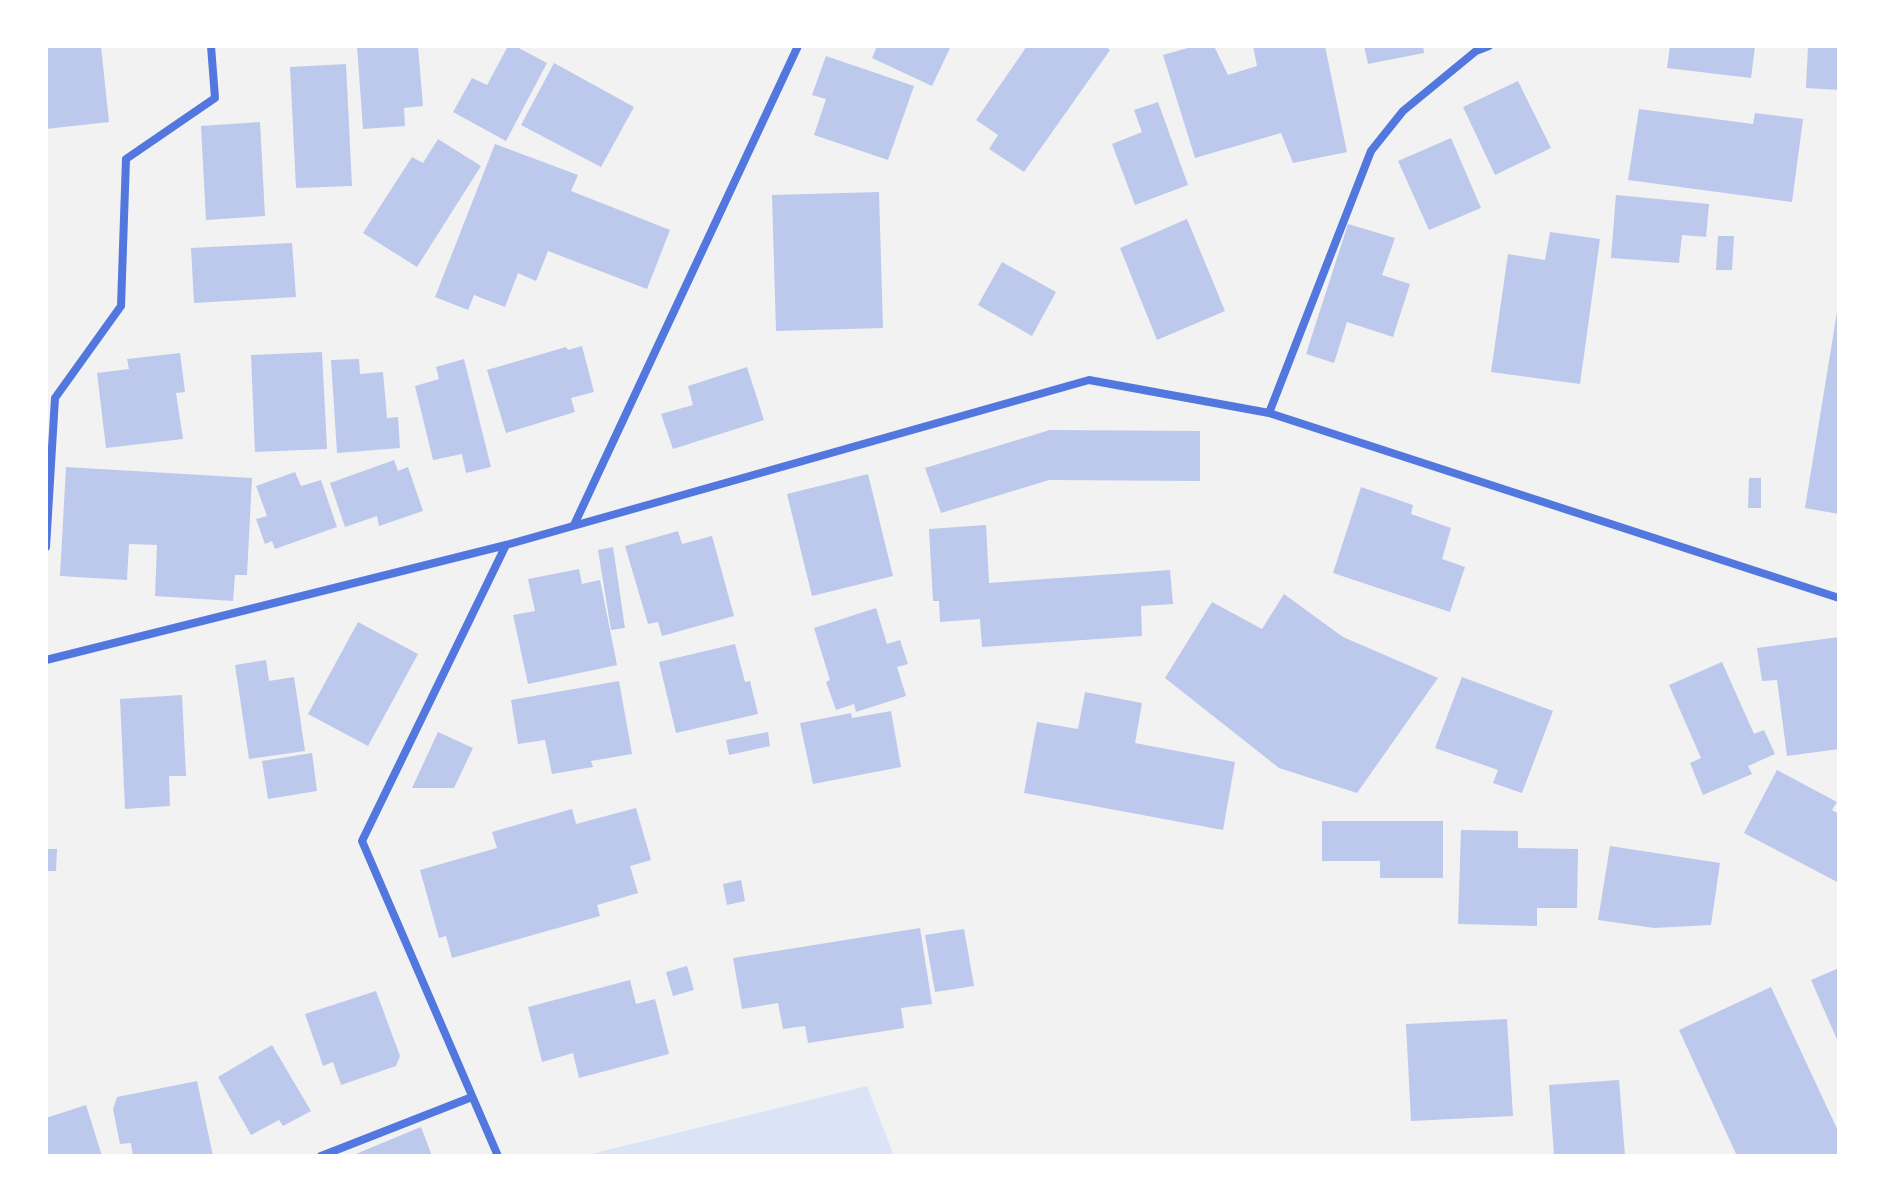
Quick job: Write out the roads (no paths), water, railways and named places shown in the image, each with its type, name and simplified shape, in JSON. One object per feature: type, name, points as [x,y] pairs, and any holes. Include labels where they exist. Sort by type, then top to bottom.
[{"type":"street","points":[[46,547],[55,398],[121,306],[126,159],[215,98],[211,46]]},
{"type":"street","points":[[574,525],[798,46]]},
{"type":"street","points":[[1269,413],[1371,151],[1403,111],[1476,51],[1489,46]]},
{"type":"street","points":[[46,660],[506,545],[1089,380],[1269,413],[1839,598]]},
{"type":"street","points":[[498,1156],[362,841],[506,545]]},
{"type":"street","points":[[321,1156],[472,1097]]}]
